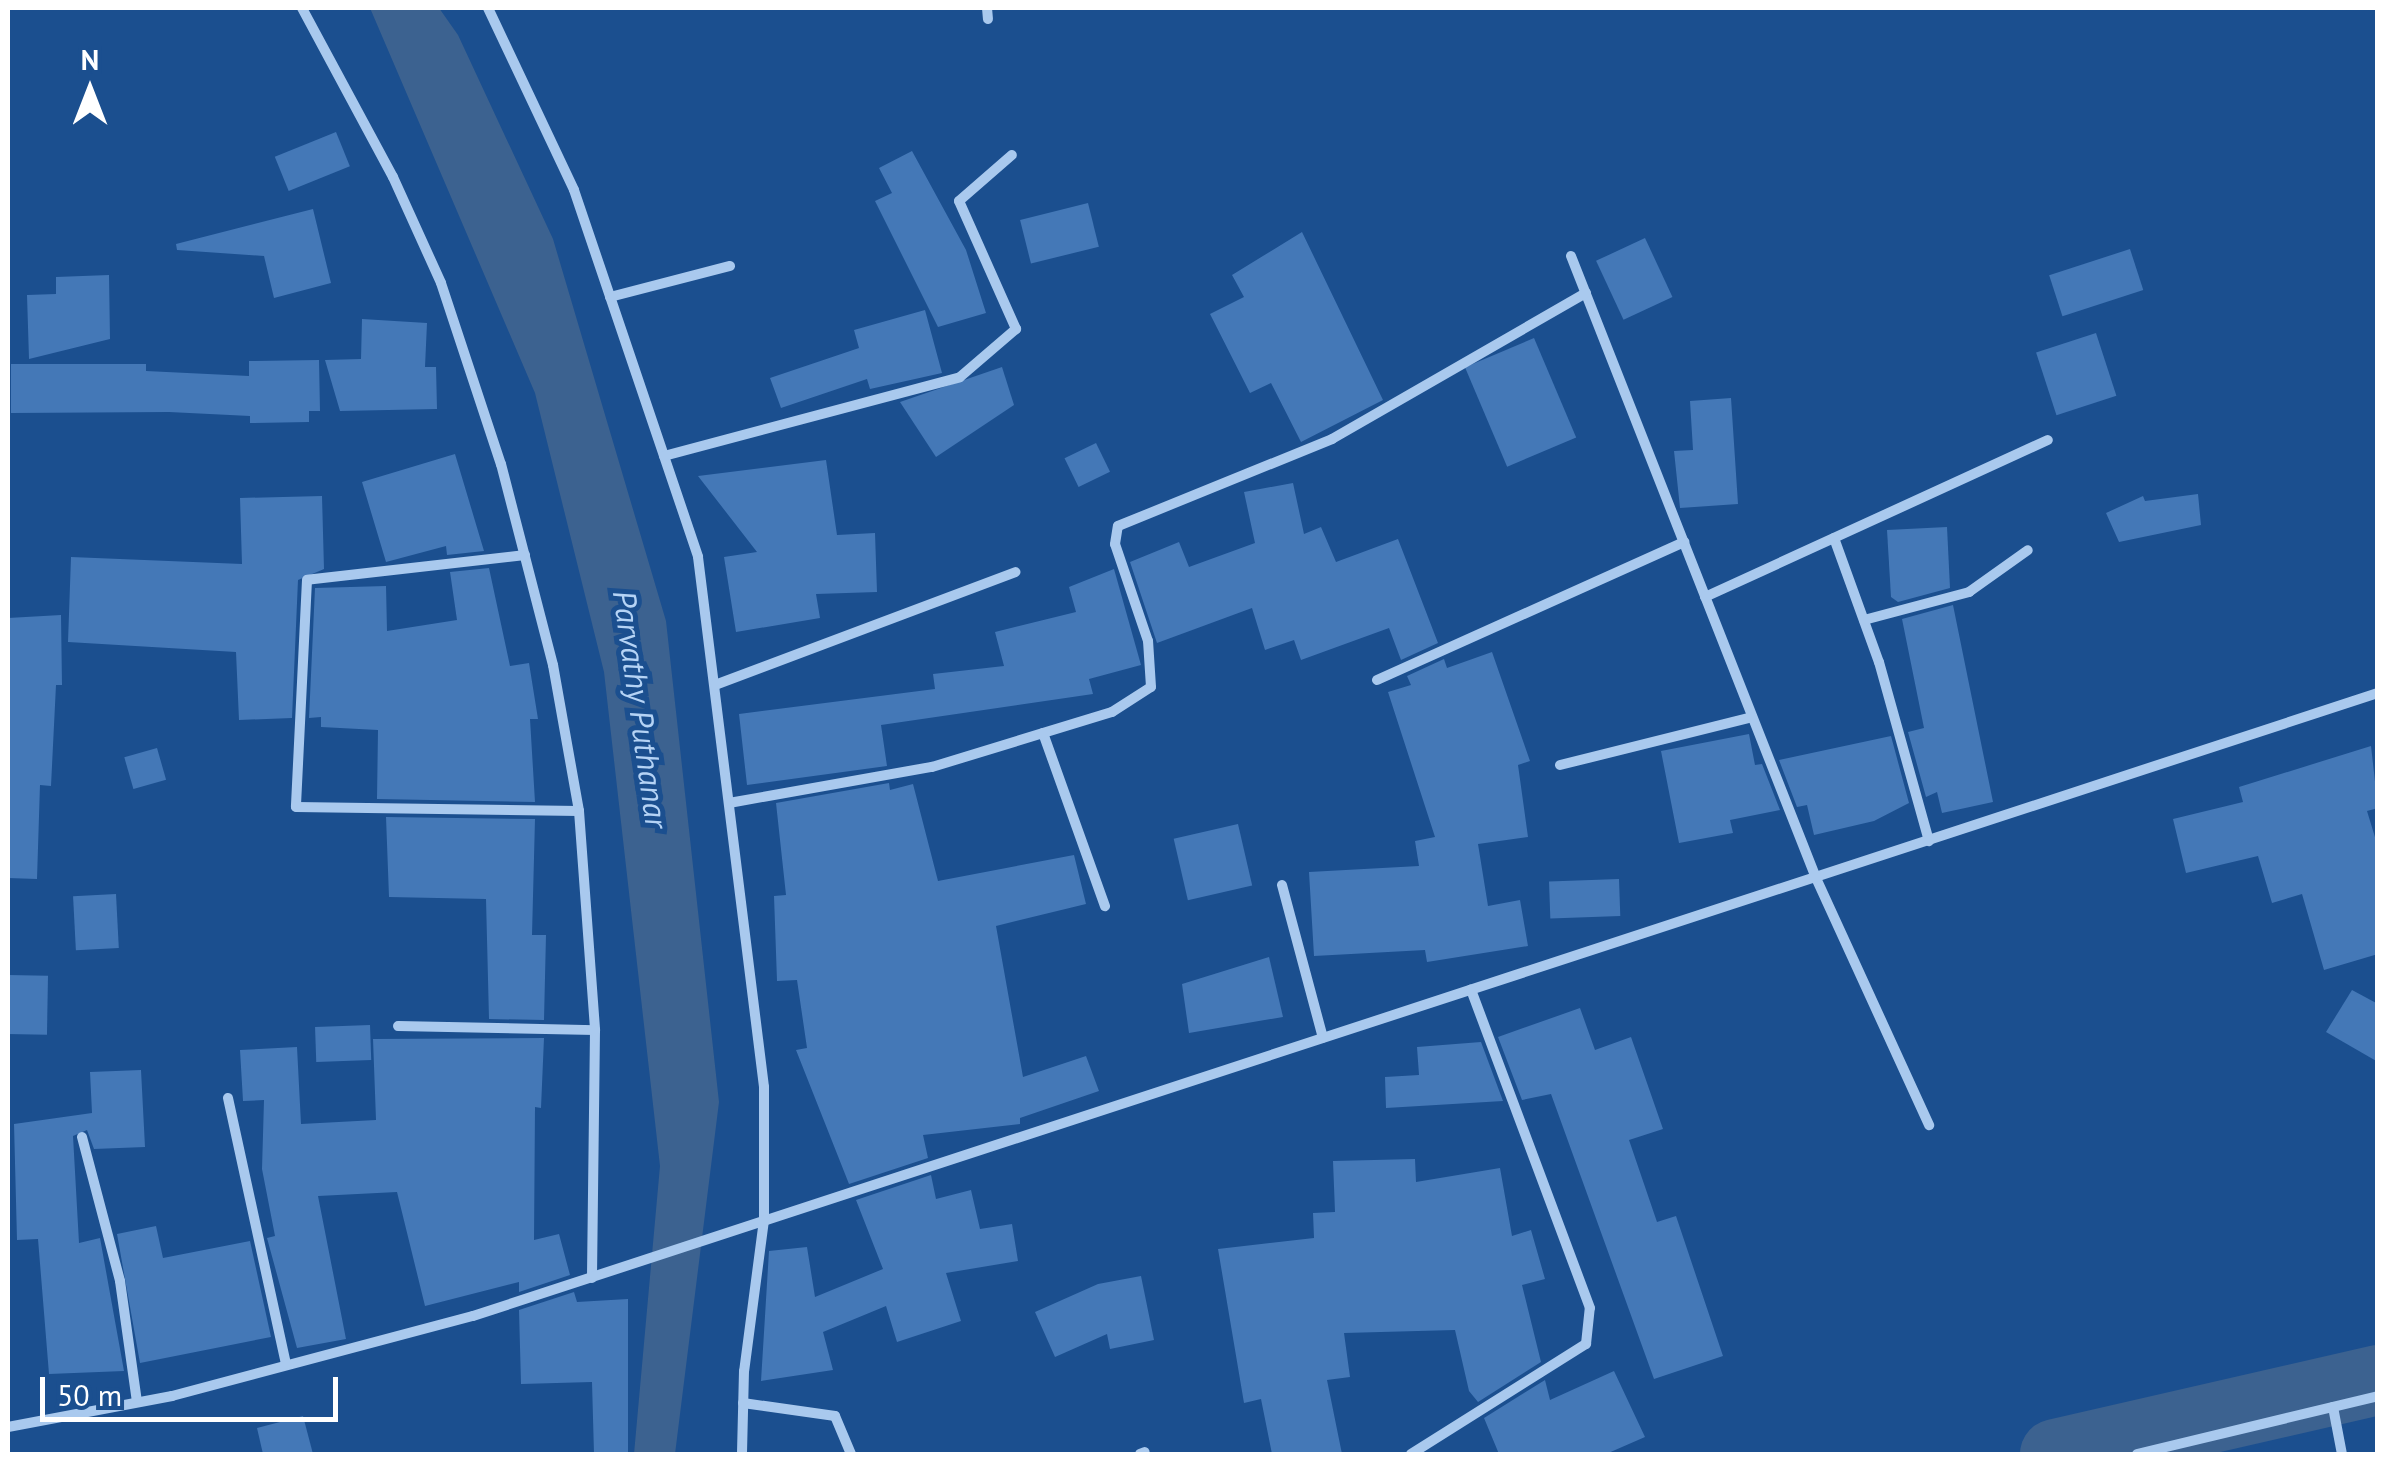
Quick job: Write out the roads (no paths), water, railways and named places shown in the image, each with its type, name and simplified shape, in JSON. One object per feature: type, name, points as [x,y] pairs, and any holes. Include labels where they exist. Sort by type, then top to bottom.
[{"type":"street","points":[[302,8],[393,177],[441,283],[524,556],[579,810],[595,1030],[592,1278]]},
{"type":"street","points":[[488,8],[574,190],[698,557],[764,1087],[764,1220],[743,1403],[742,1454]]},
{"type":"street","points":[[664,456],[960,377],[1016,329],[960,200],[1012,155]]},
{"type":"street","points":[[1571,256],[1816,878],[1929,1125]]},
{"type":"street","points":[[610,297],[730,266]]},
{"type":"street","points":[[729,803],[932,766],[1112,712],[1151,686],[1148,641],[1115,544],[1118,526],[1332,439],[1586,293]]},
{"type":"street","points":[[1704,597],[2048,440]]},
{"type":"street","points":[[1834,538],[1864,620],[1929,841]]},
{"type":"street","points":[[1377,680],[1684,542]]},
{"type":"street","points":[[1864,620],[1969,592],[2028,550]]},
{"type":"street","points":[[524,556],[306,580],[296,807],[579,810]]},
{"type":"street","points":[[715,685],[1015,572]]},
{"type":"street","points":[[8,1427],[137,1402],[286,1366],[592,1278],[2378,694]]},
{"type":"street","points":[[1560,765],[1752,718]]},
{"type":"street","points":[[1043,732],[1105,906]]},
{"type":"street","points":[[1282,885],[1322,1038]]},
{"type":"street","points":[[1410,1454],[1586,1344],[1590,1308],[1471,990]]},
{"type":"street","points":[[398,1026],[595,1030]]},
{"type":"street","points":[[228,1098],[286,1366]]},
{"type":"street","points":[[82,1136],[120,1281],[137,1402]]},
{"type":"street","points":[[2138,1454],[2378,1396]]},
{"type":"street","points":[[743,1403],[836,1416],[851,1454]]},
{"type":"street","points":[[2333,1407],[2342,1454]]},
{"type":"water","name":"Parvathy Puthanar","points":[[370,8],[439,8],[458,35],[553,239],[666,621],[719,1102],[675,1454],[634,1454],[660,1166],[604,672],[535,393]]},
{"type":"waterway","points":[[2055,1454],[2378,1380]]}]
